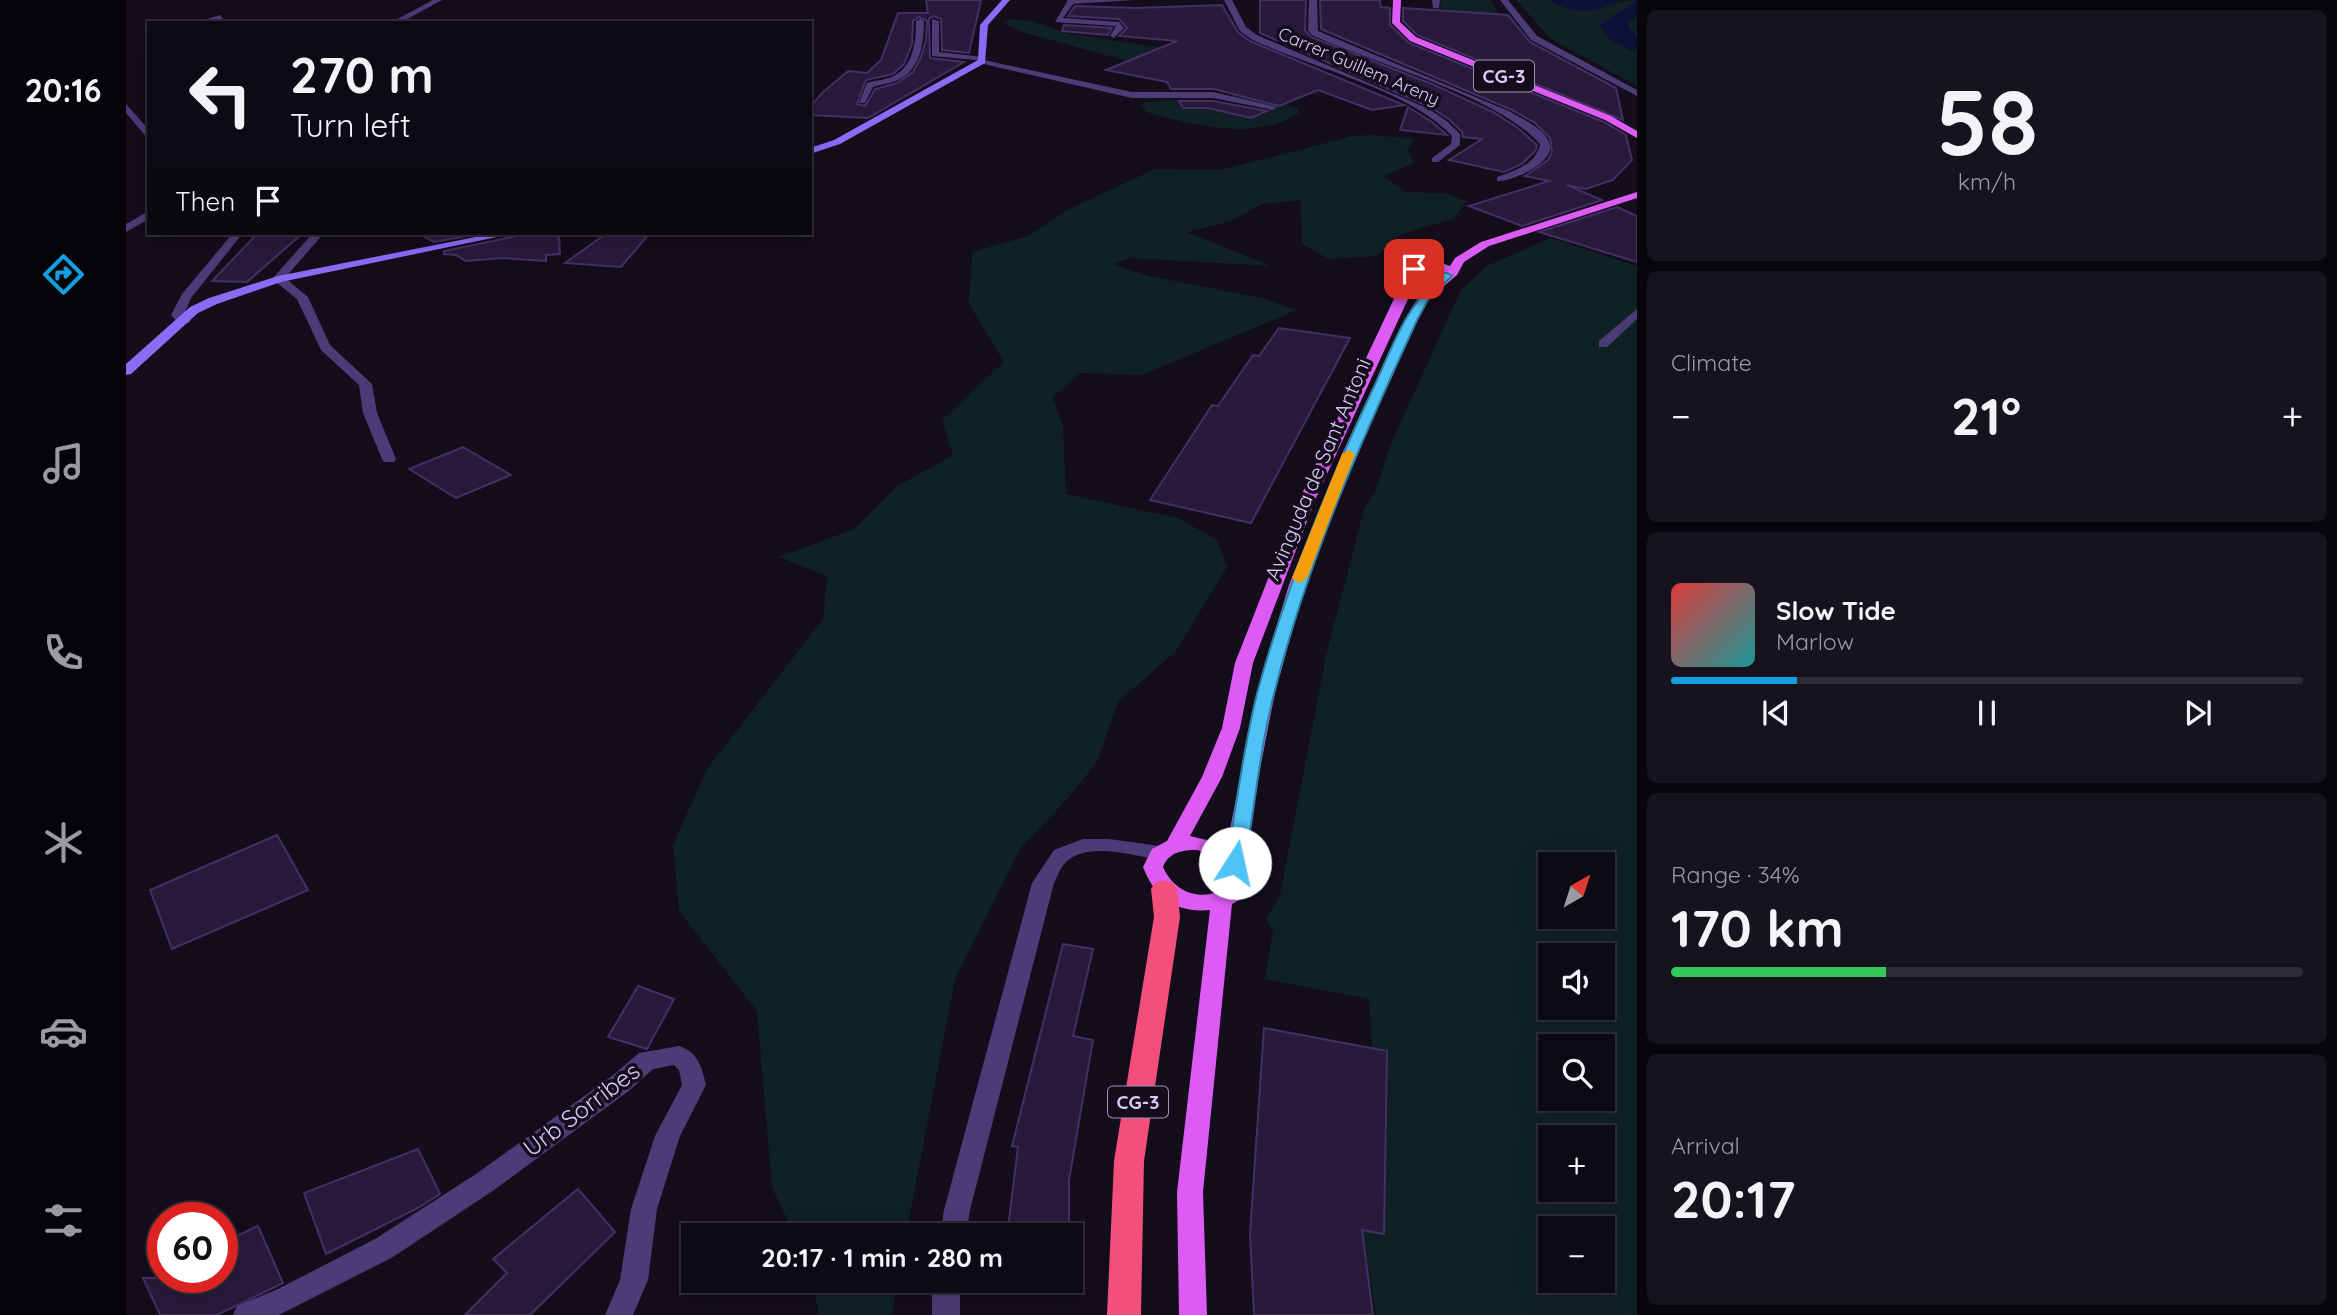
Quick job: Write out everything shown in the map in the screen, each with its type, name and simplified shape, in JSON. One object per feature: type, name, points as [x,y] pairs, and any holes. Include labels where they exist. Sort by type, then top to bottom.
[{"type":"highway","name":"CG-3","points":[[1124,1315],[1129,1161],[1167,917],[1164,890]]},
{"type":"main road","points":[[812,150],[837,142],[981,61],[984,25],[1006,0]]},
{"type":"main road","name":"CG-3","points":[[1397,0],[1396,23],[1413,39],[1598,114],[1637,135]]},
{"type":"main road","name":"CG-3","points":[[1406,0],[1407,25],[1423,39],[1637,126]]},
{"type":"main road","points":[[1450,274],[1429,276],[1417,267],[1488,235],[1614,195],[1637,184]]},
{"type":"main road","name":"CG-3","points":[[1450,274],[1459,260],[1485,244],[1637,195]]},
{"type":"main road","points":[[126,371],[194,310],[213,301],[278,279],[501,235]]},
{"type":"main road","name":"Avinguda de Sant Antoni","points":[[1167,849],[1212,777],[1231,728],[1244,663],[1307,500],[1417,267]]},
{"type":"main road","name":"Avinguda de Sant Antoni","points":[[1235,863],[1244,817],[1245,794],[1266,692],[1297,585],[1349,454],[1412,318],[1425,296],[1450,274]]},
{"type":"main road","points":[[1167,849],[1208,846],[1228,855],[1235,863]]},
{"type":"main road","name":"CG-3","points":[[1164,890],[1154,875],[1153,867],[1167,849]]},
{"type":"main road","name":"CG-3","points":[[1193,1315],[1190,1192],[1222,901],[1237,891],[1240,885],[1241,877],[1235,863]]},
{"type":"main road","points":[[1164,890],[1192,902],[1222,901]]},
{"type":"street","points":[[398,21],[438,0]]},
{"type":"street","points":[[1114,36],[1121,27],[1119,24],[1058,20],[1071,1],[1131,0]]},
{"type":"street","name":"Carrer Guillem Areny","points":[[1228,0],[1242,28],[1250,34],[1284,51],[1424,109],[1451,125],[1457,136],[1455,145],[1435,160]]},
{"type":"street","points":[[1312,0],[1312,30],[1315,33],[1487,104],[1537,131],[1545,144],[1545,150],[1526,169],[1501,179]]},
{"type":"street","points":[[1504,0],[1534,38],[1637,93]]},
{"type":"street","points":[[862,101],[870,85],[898,76],[916,58],[920,43],[920,21]]},
{"type":"street","points":[[935,21],[935,54],[981,61],[1132,95],[1213,95],[1273,107]]},
{"type":"street","points":[[916,58],[981,61]]},
{"type":"street","points":[[126,107],[147,134]]},
{"type":"street","points":[[126,229],[147,215]]},
{"type":"street","points":[[185,320],[177,315],[186,297],[236,235]]},
{"type":"street","points":[[317,235],[278,279],[302,297],[325,347],[365,384],[370,412],[389,459]]},
{"type":"street","points":[[1603,344],[1637,313]]},
{"type":"street","points":[[955,1223],[1043,883],[1061,855],[1080,846],[1092,844],[1167,849]]},
{"type":"street","name":"Urb Sorribes","points":[[247,1315],[288,1298],[384,1248],[485,1182],[621,1083],[647,1060],[679,1055],[691,1066],[694,1085],[668,1136],[643,1209],[634,1280],[619,1315]]},
{"type":"street","points":[[946,1293],[946,1315]]},
{"type":"shaded area","points":[[1441,0],[1491,0],[1499,14],[1425,10],[1440,7]]},
{"type":"shaded area","points":[[1516,0],[1549,0],[1579,10],[1637,0],[1637,36],[1627,23],[1633,20],[1612,15],[1625,48],[1637,52],[1637,86],[1551,39]]},
{"type":"shaded area","points":[[1549,0],[1618,0],[1602,8],[1574,10]]},
{"type":"shaded area","points":[[1637,1],[1637,17],[1627,24],[1637,36],[1637,52],[1610,39],[1600,24]]},
{"type":"shaded area","points":[[1011,19],[1032,21],[1065,33],[1156,47],[1275,52],[1318,70],[1285,79],[1323,96],[1127,61],[1022,32],[1002,22]]},
{"type":"shaded area","points":[[1246,91],[1297,108],[1299,113],[1263,127],[1224,128],[1184,122],[1146,112],[1141,103],[1177,99],[1183,108],[1208,108],[1251,118],[1276,107],[1231,96]]},
{"type":"shaded area","points":[[1353,136],[1414,139],[1408,150],[1414,163],[1384,176],[1406,192],[1444,193],[1467,201],[1453,219],[1402,234],[1377,256],[1329,259],[1302,244],[1301,200],[1262,204],[1231,221],[1187,232],[1271,266],[1131,258],[1112,264],[1149,276],[1262,298],[1297,310],[1142,375],[1080,373],[1053,397],[1063,426],[1066,494],[1178,518],[1217,540],[1227,567],[1176,651],[1118,702],[1097,762],[1068,798],[1020,849],[955,979],[908,1223],[789,1223],[772,1188],[757,1011],[679,911],[673,845],[707,769],[823,619],[827,576],[779,557],[854,529],[896,487],[953,455],[942,420],[1004,362],[969,304],[972,252],[1028,236],[1069,209],[1155,169],[1221,170]]},
{"type":"shaded area","points":[[1550,238],[1637,266],[1637,1315],[1376,1315],[1362,1230],[1384,1233],[1369,999],[1265,979],[1273,931],[1266,919],[1280,895],[1326,656],[1364,509],[1376,490],[1390,446],[1461,290],[1487,266]]},
{"type":"shaded area","points":[[814,1293],[896,1293],[892,1315],[819,1315]]},
{"type":"building","points":[[926,0],[981,0],[969,53],[942,50],[941,19],[933,16],[929,19],[930,58],[964,62],[868,118],[812,115],[812,105],[821,94],[848,71],[867,73],[881,60],[898,13],[928,13]],"holes":[[[919,17],[927,21],[926,39],[913,72],[897,83],[875,89],[865,106],[857,104],[866,80],[893,74],[904,64],[912,44],[913,21]]]},
{"type":"building","points":[[1260,0],[1306,0],[1305,30],[1311,37],[1432,84],[1493,112],[1518,128],[1537,145],[1536,150],[1522,164],[1504,172],[1449,160],[1482,139],[1463,137],[1462,132],[1450,120],[1430,107],[1260,33]]},
{"type":"building","points":[[1320,0],[1380,0],[1381,7],[1390,8],[1390,25],[1409,43],[1604,122],[1626,135],[1632,160],[1613,180],[1586,189],[1567,185],[1602,200],[1522,226],[1469,206],[1549,181],[1525,176],[1548,160],[1552,152],[1550,138],[1535,123],[1512,110],[1321,29]]},
{"type":"building","points":[[1222,5],[1238,32],[1250,41],[1404,105],[1372,110],[1318,90],[1279,106],[1214,89],[1171,89],[1167,82],[1106,70],[1177,41],[1119,36],[1127,28],[1119,19],[1068,16],[1075,6],[1136,8]]},
{"type":"building","points":[[1403,8],[1508,15],[1530,42],[1616,88],[1623,120],[1417,35],[1403,21]]},
{"type":"building","points":[[1064,25],[1112,28],[1108,35],[1062,31]]},
{"type":"building","points":[[1179,101],[1213,101],[1267,111],[1251,118],[1208,108],[1183,108]]},
{"type":"building","points":[[1408,107],[1432,122],[1447,135],[1400,130]]},
{"type":"building","points":[[1617,207],[1637,216],[1637,262],[1539,232]]},
{"type":"building","points":[[256,235],[301,235],[247,282],[212,281]]},
{"type":"building","points":[[422,235],[473,235],[434,242]]},
{"type":"building","points":[[559,235],[560,254],[546,255],[546,261],[502,258],[466,261],[456,255],[444,254],[444,251],[517,236]]},
{"type":"building","points":[[604,235],[648,235],[621,267],[565,263]]},
{"type":"building","points":[[1279,328],[1350,338],[1251,523],[1150,500],[1212,405],[1218,406],[1253,355],[1259,356]]},
{"type":"building","points":[[463,447],[511,475],[456,498],[409,469]]},
{"type":"building","points":[[277,835],[308,890],[172,949],[150,890]]},
{"type":"building","points":[[1063,944],[1093,949],[1073,1036],[1093,1040],[1069,1180],[1069,1223],[1009,1223],[1018,1147],[1012,1146]]},
{"type":"building","points":[[638,986],[674,999],[647,1049],[608,1037]]},
{"type":"building","points":[[1264,1028],[1387,1051],[1384,1234],[1362,1230],[1373,1315],[1254,1315],[1250,1234]]},
{"type":"building","points":[[418,1149],[440,1194],[418,1208],[326,1254],[304,1193]]},
{"type":"building","points":[[578,1189],[615,1232],[530,1315],[465,1315],[507,1273],[493,1259]]},
{"type":"building","points":[[258,1226],[283,1283],[217,1315],[160,1315],[150,1293],[238,1293],[238,1235]]},
{"type":"slow traffic","points":[[1300,578],[1349,454]]},
{"type":"route","points":[[1235,863],[1244,817],[1245,794],[1266,692],[1297,585],[1349,454],[1412,318],[1425,296],[1447,276],[1419,274],[1414,269]]}]
